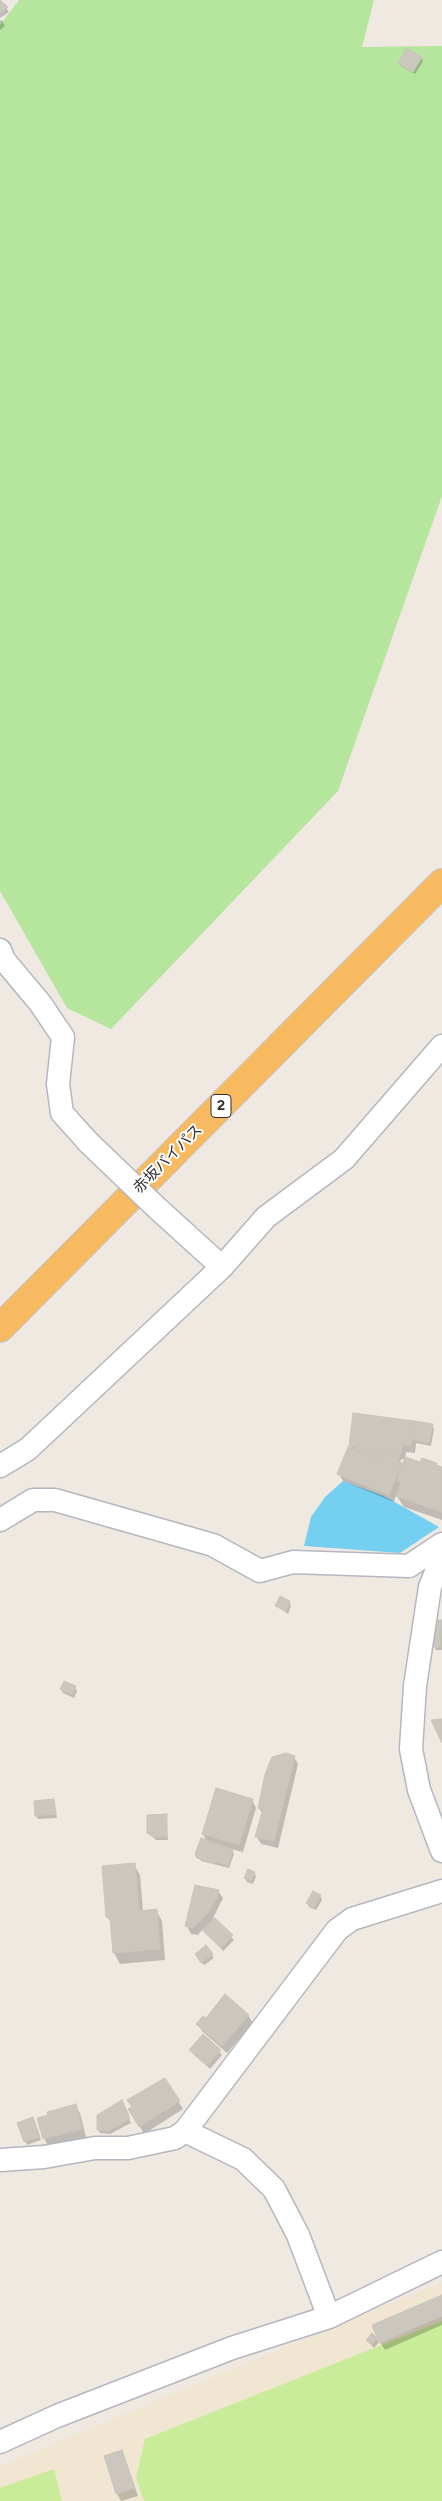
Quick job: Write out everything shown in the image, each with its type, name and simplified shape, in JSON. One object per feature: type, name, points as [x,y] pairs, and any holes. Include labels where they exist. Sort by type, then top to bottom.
[{"type":"highway","name":"赤坂バイパス","points":[[0,1308],[442,864]]},
{"type":"highway","name":"赤坂バイパス","points":[[0,1328],[442,883]]},
{"type":"street","points":[[0,950],[4,960],[40,1003],[63,1037],[58,1084],[62,1113],[157,1208],[222,1267]]},
{"type":"street","points":[[0,1466],[28,1449],[222,1267],[266,1217],[344,1159],[442,1046]]},
{"type":"street","points":[[0,1520],[33,1500],[55,1500],[213,1545],[260,1571],[293,1562],[409,1566],[442,1544]]},
{"type":"street","points":[[442,1557],[430,1587],[415,1686],[411,1749],[419,1790],[442,1851]]},
{"type":"street","points":[[0,2160],[44,2157],[95,2148],[128,2148],[175,2138],[185,2131],[337,1930],[352,1919],[442,1892]]},
{"type":"street","points":[[185,2131],[243,2159],[274,2189],[298,2235],[329,2317]]},
{"type":"street","points":[[0,2442],[57,2416],[232,2348],[329,2317],[442,2262]]},
{"type":"shaded area","points":[[442,2282],[442,2501],[0,2501],[0,2466]]},
{"type":"green space","points":[[19,0],[374,0],[362,47],[442,46],[442,496],[338,791],[111,1029],[67,1008],[0,891],[0,25]]},
{"type":"green space","points":[[442,2321],[442,2501],[144,2501],[136,2478],[145,2439]]},
{"type":"green space","points":[[54,2469],[62,2501],[0,2501],[0,2488]]},
{"type":"water","points":[[343,1481],[384,1496],[439,1527],[400,1553],[304,1546],[311,1517],[325,1497]]},
{"type":"building","points":[[0,0],[8,7],[0,14]]},
{"type":"building","points":[[406,48],[422,57],[413,72],[398,64]]},
{"type":"building","points":[[353,1413],[414,1421],[411,1446],[402,1445],[401,1453],[349,1446]]},
{"type":"building","points":[[414,1421],[433,1424],[429,1443],[412,1439]]},
{"type":"building","points":[[348,1447],[397,1467],[399,1462],[402,1463],[389,1495],[337,1474]]},
{"type":"building","points":[[356,1447],[400,1453],[397,1467],[354,1450]]},
{"type":"building","points":[[405,1457],[420,1462],[422,1458],[437,1463],[436,1465],[442,1467],[442,1512],[396,1496],[401,1482],[397,1481]]},
{"type":"building","points":[[280,1596],[290,1601],[286,1611],[275,1606]]},
{"type":"building","points":[[435,1620],[442,1620],[440,1647],[432,1647]]},
{"type":"building","points":[[64,1681],[76,1686],[72,1695],[60,1689]]},
{"type":"building","points":[[442,1719],[442,1743],[431,1720]]},
{"type":"building","points":[[286,1753],[295,1756],[274,1841],[255,1837],[263,1809],[258,1808],[265,1774],[272,1757]]},
{"type":"building","points":[[216,1788],[253,1799],[239,1845],[202,1834]]},
{"type":"building","points":[[54,1799],[56,1814],[35,1816],[34,1801]]},
{"type":"building","points":[[167,1814],[167,1837],[153,1837],[147,1833],[147,1815]]},
{"type":"building","points":[[201,1838],[233,1850],[228,1866],[215,1861],[214,1864],[197,1858],[195,1854]]},
{"type":"building","points":[[135,1863],[139,1911],[157,1909],[160,1949],[113,1953],[110,1917],[106,1917],[102,1866]]},
{"type":"building","points":[[248,1869],[255,1872],[251,1881],[244,1878]]},
{"type":"building","points":[[195,1885],[219,1890],[217,1898],[208,1913],[193,1928],[185,1926]]},
{"type":"building","points":[[313,1891],[321,1895],[314,1908],[306,1903]]},
{"type":"building","points":[[215,1918],[233,1935],[221,1948],[202,1930]]},
{"type":"building","points":[[206,1945],[213,1954],[201,1963],[195,1954]]},
{"type":"building","points":[[225,1994],[249,2015],[222,2046],[196,2024],[203,2016],[206,2018]]},
{"type":"building","points":[[203,2034],[221,2050],[207,2066],[189,2050]]},
{"type":"building","points":[[165,2078],[180,2101],[139,2127],[128,2109],[132,2107],[127,2100]]},
{"type":"building","points":[[122,2100],[130,2119],[108,2131],[97,2130],[97,2115]]},
{"type":"building","points":[[76,2104],[82,2129],[43,2139],[37,2118],[48,2115],[47,2112]]},
{"type":"building","points":[[33,2117],[40,2137],[24,2142],[17,2123]]},
{"type":"building","points":[[442,2295],[442,2316],[379,2343],[372,2325]]},
{"type":"building","points":[[372,2333],[377,2338],[372,2345],[366,2340]]},
{"type":"building","points":[[122,2450],[135,2488],[116,2494],[104,2456]]}]
